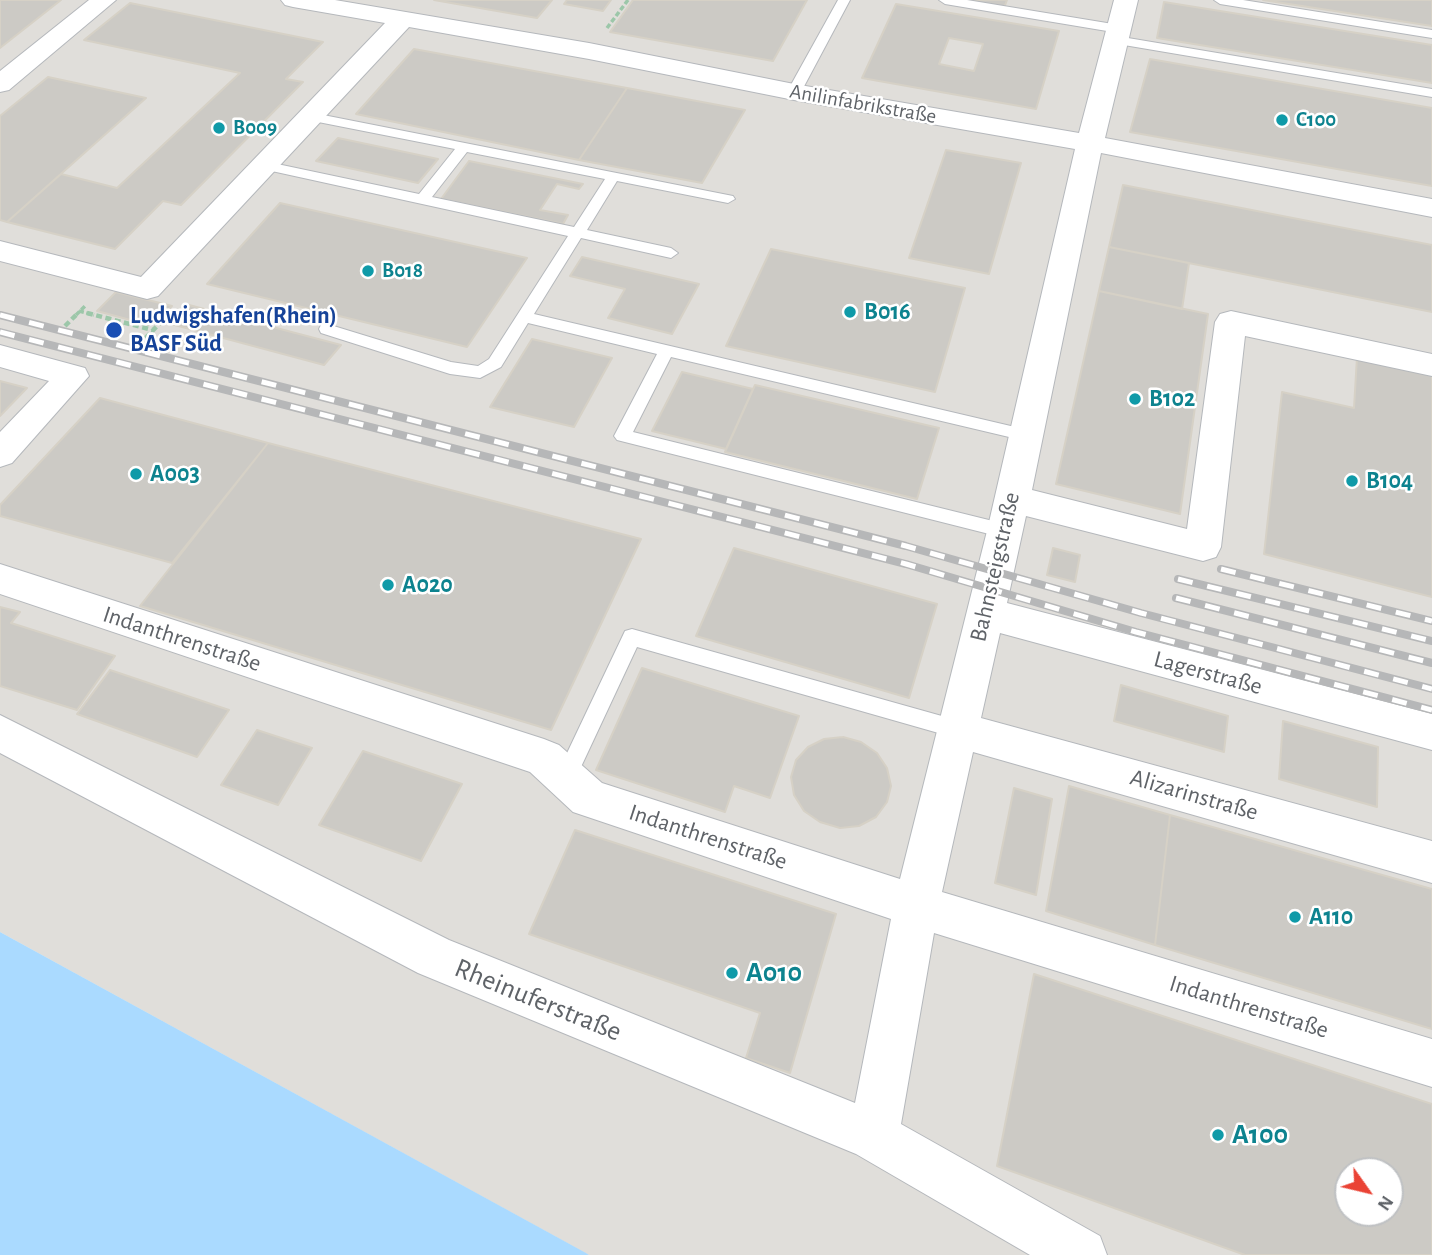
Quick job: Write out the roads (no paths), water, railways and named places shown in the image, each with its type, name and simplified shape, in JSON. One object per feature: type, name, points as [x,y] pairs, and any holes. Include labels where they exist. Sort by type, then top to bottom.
[{"type":"street","points":[[0,84],[104,0]]},
{"type":"street","name":"Anilinfabrikstraße","points":[[293,0],[589,51],[794,92],[1090,143],[1432,208]]},
{"type":"street","name":"Bahnsteigstraße","points":[[874,1136],[916,905],[1008,515],[1090,143],[1126,0]]},
{"type":"street","points":[[0,251],[147,289],[308,116],[402,20]]},
{"type":"street","points":[[1008,515],[1203,547],[1231,322],[1432,365]]},
{"type":"street","points":[[0,356],[73,376],[0,454]]},
{"type":"street","name":"Indanthrenstraße","points":[[0,579],[544,758],[588,798],[916,905],[1432,1063]]},
{"type":"street","name":"Lagerstraße","points":[[985,613],[1432,732]]},
{"type":"street","name":"Alizarinstraße","points":[[956,729],[1432,862]]},
{"type":"street","name":"Rheinuferstraße","points":[[0,733],[434,957],[874,1136],[1081,1255]]},
{"type":"lane","points":[[794,92],[844,0]]},
{"type":"lane","points":[[945,0],[1432,93]]},
{"type":"lane","points":[[1220,0],[1432,34]]},
{"type":"lane","points":[[308,116],[728,199]]},
{"type":"lane","points":[[423,199],[464,147]]},
{"type":"lane","points":[[263,165],[671,253]]},
{"type":"lane","points":[[327,328],[450,368],[480,372],[495,363],[613,177]]},
{"type":"lane","points":[[524,317],[1026,435]]},
{"type":"lane","points":[[666,352],[623,436],[1008,515]]},
{"type":"lane","points":[[566,778],[632,637],[956,729]]},
{"type":"water","points":[[0,932],[586,1253],[589,1255],[0,1255]]},
{"type":"railway","points":[[0,315],[906,546],[1141,613],[1432,689]]},
{"type":"railway","points":[[0,332],[906,564],[1136,632],[1432,710]]},
{"type":"railway","points":[[1221,569],[1432,621]]},
{"type":"railway","points":[[1178,579],[1432,641]]},
{"type":"railway","points":[[1176,598],[1432,663]]},
{"type":"place","name":"C100","points":[[1282,120]]},
{"type":"place","name":"B009","points":[[219,128]]},
{"type":"place","name":"B018","points":[[368,271]]},
{"type":"place","name":"B016","points":[[850,312]]},
{"type":"place","name":"Ludwigshafen(Rhein) BASF Süd","points":[[114,330]]},
{"type":"place","name":"B102","points":[[1135,399]]},
{"type":"place","name":"A003","points":[[136,474]]},
{"type":"place","name":"B104","points":[[1352,481]]},
{"type":"place","name":"A020","points":[[388,585]]},
{"type":"place","name":"A110","points":[[1295,917]]},
{"type":"place","name":"A010","points":[[732,973]]},
{"type":"place","name":"A100","points":[[1218,1135]]}]
